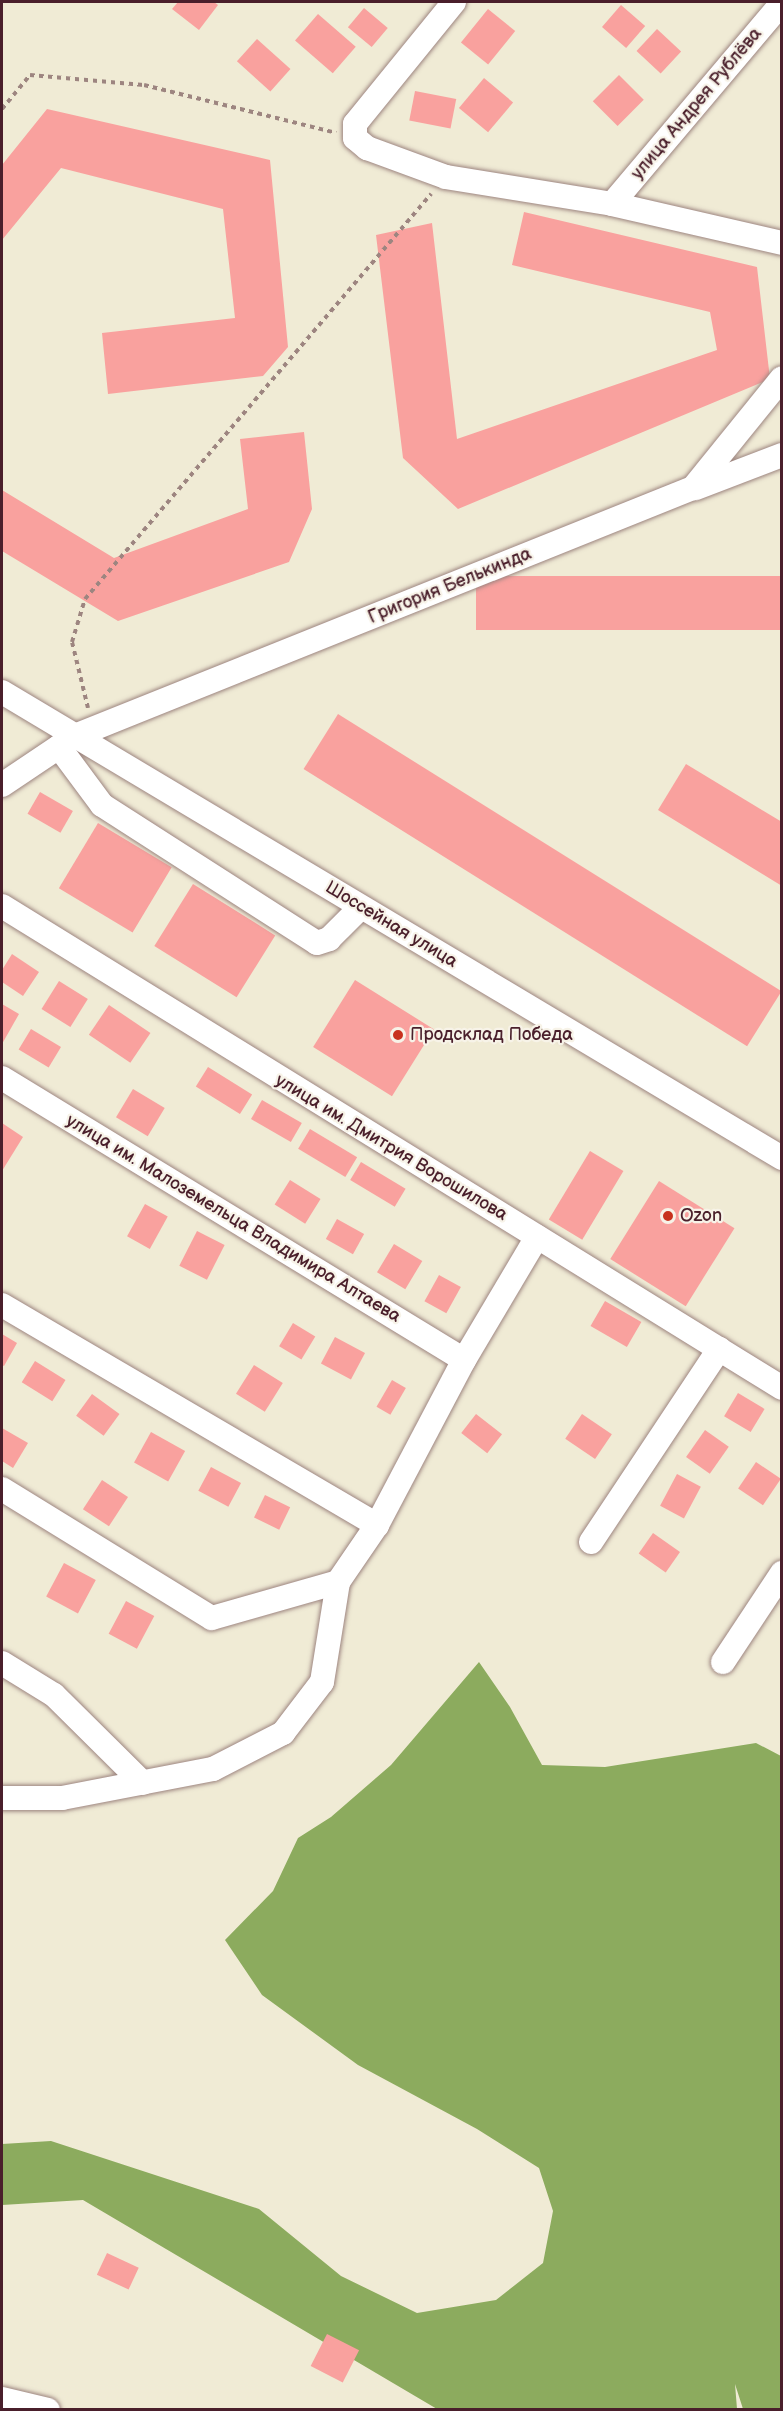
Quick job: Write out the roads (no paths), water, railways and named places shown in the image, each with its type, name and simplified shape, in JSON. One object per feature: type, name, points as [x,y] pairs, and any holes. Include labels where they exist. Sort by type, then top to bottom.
[{"type":"street","points":[[454,2],[364,110],[355,124],[355,138],[367,148],[446,177],[612,204],[782,243]]},
{"type":"street","name":"улица Андрея Рублёва","points":[[612,204],[782,3]]},
{"type":"street","name":"Григория Белькинда","points":[[2,785],[67,742],[693,489],[782,378]]},
{"type":"street","points":[[693,489],[782,455]]},
{"type":"street","name":"Шоссейная улица","points":[[2,692],[67,742],[361,907],[782,1158]]},
{"type":"street","points":[[67,742],[102,804],[317,942],[329,939],[361,907]]},
{"type":"street","name":"улица им. Дмитрия Ворошилова","points":[[2,906],[782,1388]]},
{"type":"street","name":"улица им. Малоземельца Владимира Алтаева","points":[[2,1078],[464,1360]]},
{"type":"street","points":[[2,1798],[63,1798],[213,1769],[284,1733],[322,1682],[338,1582],[377,1525],[464,1360],[537,1237]]},
{"type":"street","points":[[2,1305],[377,1525]]},
{"type":"street","points":[[591,1542],[719,1349]]},
{"type":"street","points":[[2,1489],[212,1618],[338,1582]]},
{"type":"street","points":[[723,1662],[782,1573]]},
{"type":"street","points":[[2,1663],[54,1695],[142,1783]]},
{"type":"street","points":[[2,2399],[48,2409]]},
{"type":"place","name":"Продсклад Победа","points":[[398,1035]]},
{"type":"place","name":"Ozon","points":[[668,1216]]}]
